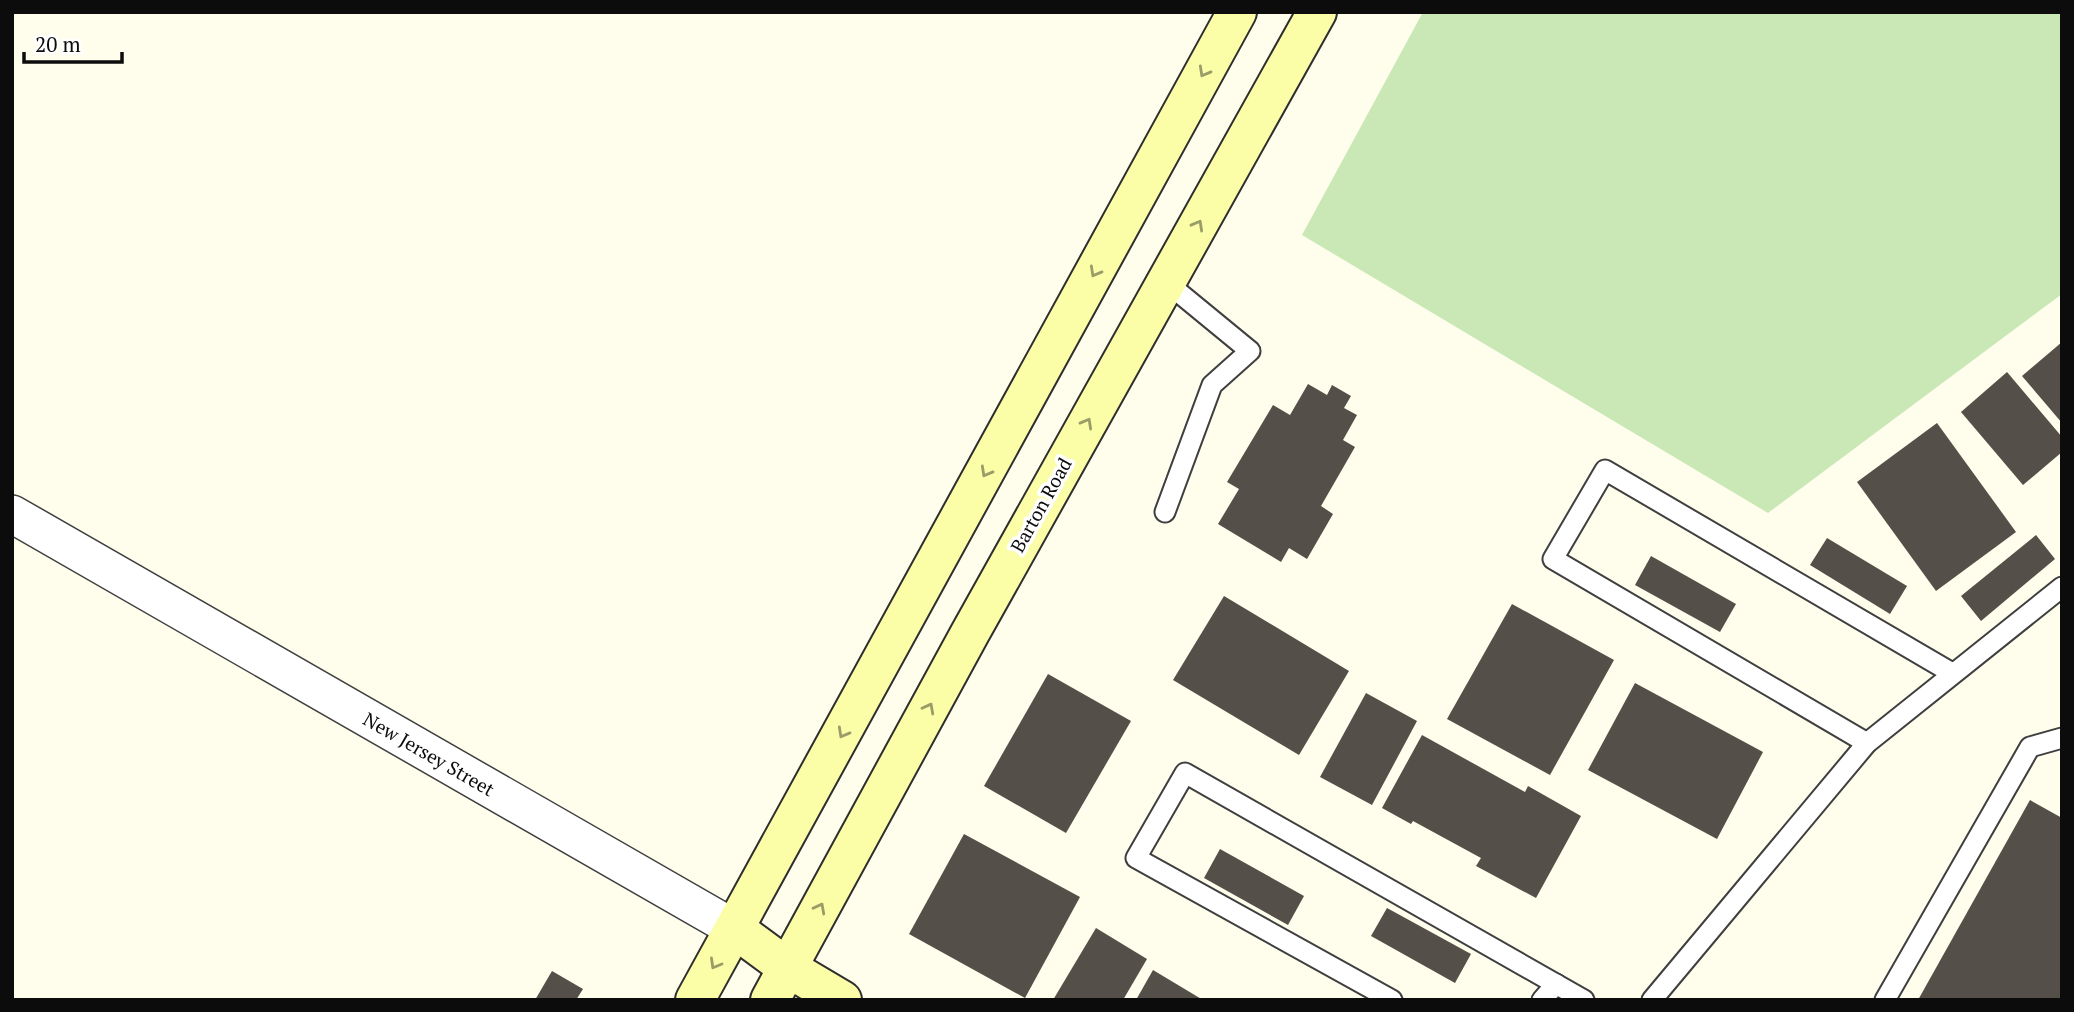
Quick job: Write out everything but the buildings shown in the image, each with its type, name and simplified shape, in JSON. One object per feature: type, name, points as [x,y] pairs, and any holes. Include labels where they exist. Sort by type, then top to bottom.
[{"type":"main road","points":[[695,1000],[1237,12]]},
{"type":"main road","name":"Barton Road","points":[[779,984],[976,621],[1317,12]]},
{"type":"main road","name":"New Jersey Street","points":[[735,929],[779,984],[842,1000]]},
{"type":"street","name":"New Jersey Street","points":[[12,514],[735,929]]},
{"type":"lane","points":[[1165,512],[1212,386],[1250,351],[1166,282]]},
{"type":"lane","points":[[1867,743],[1553,559],[1605,470],[1952,673]]},
{"type":"lane","points":[[1651,1000],[1867,743],[2062,587]]},
{"type":"lane","points":[[1885,1000],[2030,747],[2062,738]]},
{"type":"lane","points":[[1392,1000],[1136,858],[1185,773],[1584,1000]]},
{"type":"lane","points":[[1542,1000],[1556,984]]},
{"type":"green space","points":[[1423,12],[2062,12],[2062,294],[1768,513],[1302,235]]}]
